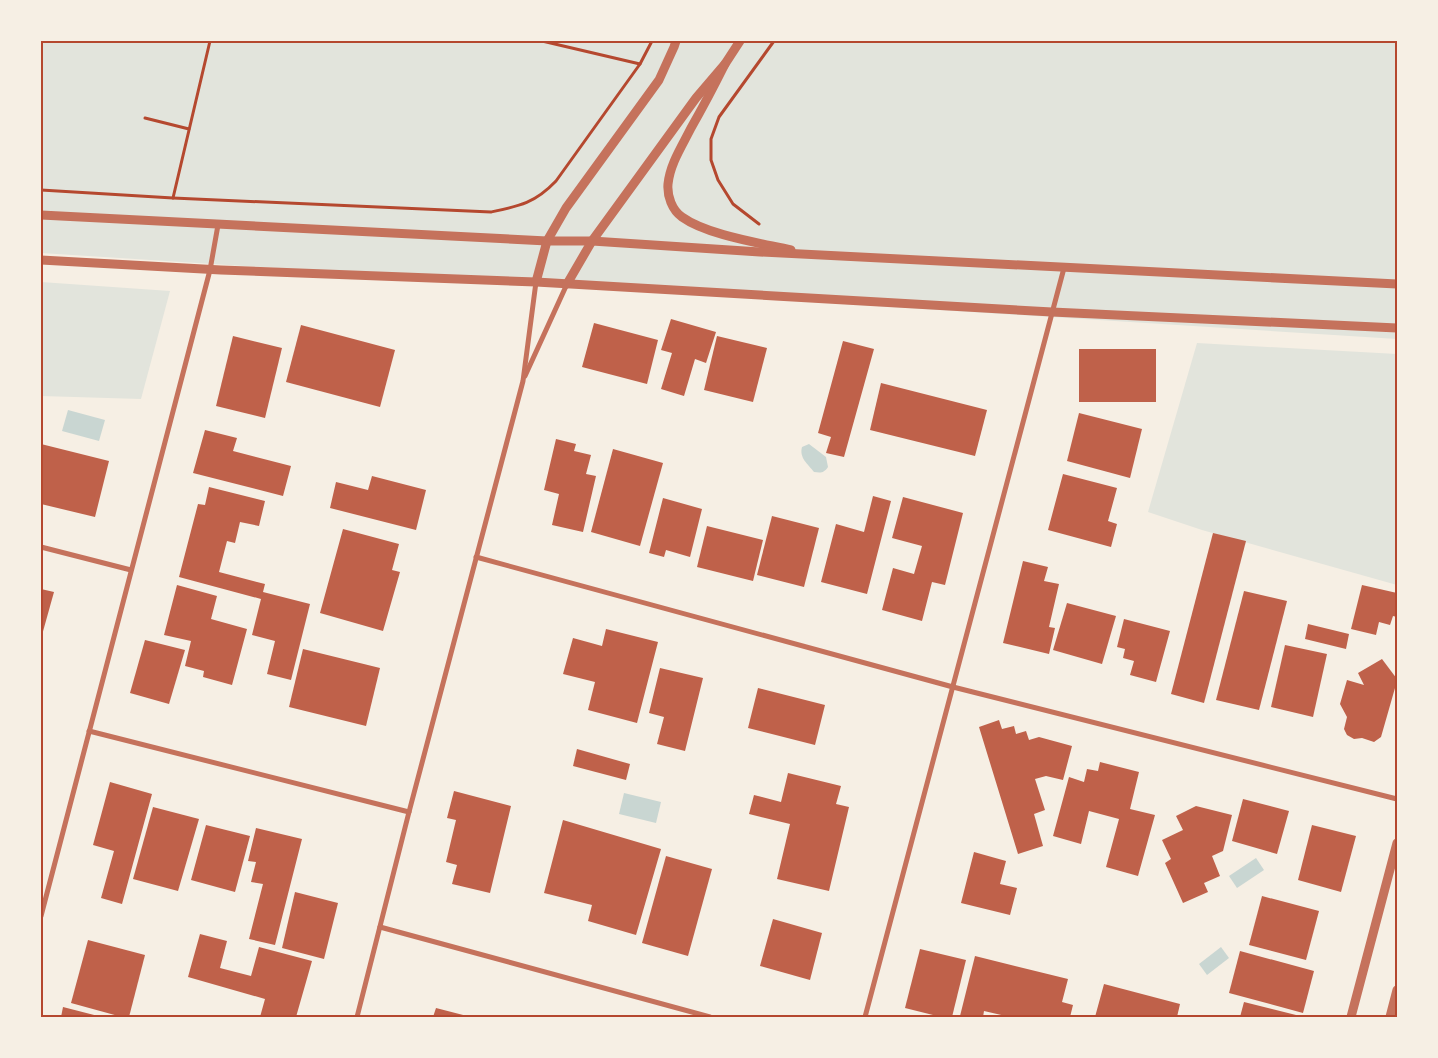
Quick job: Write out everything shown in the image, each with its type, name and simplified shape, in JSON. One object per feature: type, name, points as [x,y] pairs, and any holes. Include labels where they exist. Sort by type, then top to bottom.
[{"type":"street","points":[[357,1017],[523,381],[536,282],[547,241],[566,208],[659,80],[676,41]]},
{"type":"street","points":[[740,41],[725,64],[673,163],[668,183],[668,196],[673,208],[681,217],[705,229],[813,254]]},
{"type":"street","points":[[523,381],[567,284],[592,242],[696,98],[725,64]]},
{"type":"street","points":[[41,215],[1397,284]]},
{"type":"street","points":[[41,916],[210,270],[218,225]]},
{"type":"street","points":[[41,260],[210,270],[536,282],[1052,312],[1397,328]]},
{"type":"street","points":[[866,1017],[1064,268]]},
{"type":"street","points":[[41,547],[131,570]]},
{"type":"street","points":[[476,557],[953,687],[1397,799]]},
{"type":"street","points":[[90,731],[409,812]]},
{"type":"street","points":[[1351,1017],[1397,843]]},
{"type":"street","points":[[41,888],[48,890]]},
{"type":"street","points":[[380,927],[710,1017]]},
{"type":"street","points":[[1390,1017],[1397,990]]},
{"type":"path","points":[[173,198],[210,41]]},
{"type":"path","points":[[542,41],[640,64]]},
{"type":"path","points":[[41,190],[173,198],[491,212],[507,209],[543,194],[556,181],[640,64],[652,41]]},
{"type":"path","points":[[765,227],[758,224],[733,204],[718,180],[711,160],[711,139],[719,117],[774,41]]},
{"type":"path","points":[[145,118],[189,129]]},
{"type":"shaded area","points":[[41,41],[1397,41],[1397,339],[41,253]]},
{"type":"shaded area","points":[[41,282],[170,291],[141,399],[41,396]]},
{"type":"shaded area","points":[[1197,343],[1397,354],[1397,585],[1202,530],[1148,512]]},
{"type":"shaded area","points":[[68,410],[105,420],[99,441],[62,431]]},
{"type":"shaded area","points":[[809,444],[826,457],[828,467],[824,471],[814,472],[803,458],[802,447]]},
{"type":"shaded area","points":[[624,793],[661,802],[656,823],[619,814]]},
{"type":"shaded area","points":[[1256,858],[1264,870],[1237,888],[1229,876]]},
{"type":"shaded area","points":[[1221,947],[1229,958],[1207,975],[1199,964]]},
{"type":"building","points":[[671,319],[716,332],[706,363],[695,359],[684,396],[661,389],[672,353],[661,350]]},
{"type":"building","points":[[594,323],[658,340],[647,384],[582,367]]},
{"type":"building","points":[[301,325],[395,350],[380,407],[286,382]]},
{"type":"building","points":[[233,336],[282,348],[265,418],[216,406]]},
{"type":"building","points":[[717,336],[767,348],[753,402],[704,390]]},
{"type":"building","points":[[843,341],[874,349],[844,457],[826,453],[831,437],[818,433]]},
{"type":"building","points":[[1079,349],[1156,349],[1156,402],[1079,402]]},
{"type":"building","points":[[881,383],[987,410],[975,456],[870,430]]},
{"type":"building","points":[[1079,413],[1142,429],[1130,478],[1067,461]]},
{"type":"building","points":[[205,430],[237,438],[233,451],[291,466],[283,496],[193,473]]},
{"type":"building","points":[[556,439],[576,444],[574,451],[591,455],[586,474],[596,476],[583,532],[552,525],[559,494],[544,490]]},
{"type":"building","points":[[41,444],[109,461],[95,517],[41,504]]},
{"type":"building","points":[[613,449],[663,463],[640,546],[591,532]]},
{"type":"building","points":[[1063,474],[1117,488],[1108,521],[1117,524],[1111,547],[1048,530]]},
{"type":"building","points":[[372,476],[426,490],[416,530],[330,508],[336,482],[368,490]]},
{"type":"building","points":[[209,487],[265,501],[259,526],[240,522],[235,543],[227,541],[219,572],[265,584],[263,592],[310,604],[291,680],[267,674],[275,641],[252,635],[261,599],[179,577],[198,504],[205,505]]},
{"type":"building","points":[[873,496],[891,501],[867,594],[821,582],[836,524],[864,532]]},
{"type":"building","points":[[903,497],[963,513],[945,585],[932,582],[922,621],[882,610],[893,568],[914,574],[922,546],[892,538]]},
{"type":"building","points":[[663,498],[702,509],[690,557],[666,550],[664,557],[649,553]]},
{"type":"building","points":[[772,516],[819,528],[804,587],[757,575]]},
{"type":"building","points":[[707,526],[763,540],[753,581],[697,567]]},
{"type":"building","points":[[343,529],[399,544],[392,570],[400,572],[383,631],[320,613]]},
{"type":"building","points":[[1213,533],[1246,541],[1204,703],[1171,694]]},
{"type":"building","points":[[1023,561],[1048,567],[1044,581],[1059,584],[1049,627],[1055,628],[1049,654],[1003,643]]},
{"type":"building","points":[[177,585],[217,596],[211,619],[247,629],[232,685],[203,677],[204,671],[185,666],[191,641],[164,635]]},
{"type":"building","points":[[1362,585],[1397,593],[1397,617],[1393,616],[1390,625],[1379,622],[1376,635],[1351,629]]},
{"type":"building","points":[[41,589],[54,592],[42,635],[41,635]]},
{"type":"building","points":[[1244,591],[1287,601],[1259,710],[1216,700]]},
{"type":"building","points":[[1067,603],[1116,616],[1102,664],[1053,650]]},
{"type":"building","points":[[1124,619],[1170,631],[1156,682],[1130,675],[1134,661],[1123,658],[1125,649],[1117,647]]},
{"type":"building","points":[[1308,624],[1349,634],[1346,649],[1305,639]]},
{"type":"building","points":[[606,629],[658,642],[637,723],[588,710],[595,682],[563,674],[573,638],[602,646]]},
{"type":"building","points":[[145,640],[185,650],[169,704],[130,693]]},
{"type":"building","points":[[1285,645],[1327,654],[1313,717],[1271,707]]},
{"type":"building","points":[[303,649],[380,668],[366,726],[289,707]]},
{"type":"building","points":[[1382,659],[1397,681],[1381,737],[1374,742],[1362,738],[1354,739],[1347,735],[1344,729],[1347,717],[1340,704],[1347,680],[1364,685],[1358,673]]},
{"type":"building","points":[[660,668],[703,678],[685,751],[657,744],[664,717],[649,713]]},
{"type":"building","points":[[758,688],[825,705],[815,745],[748,728]]},
{"type":"building","points":[[999,720],[1002,729],[1014,726],[1016,734],[1026,731],[1029,740],[1039,737],[1072,746],[1063,780],[1046,776],[1035,779],[1045,810],[1034,814],[1043,846],[1018,854],[979,727]]},
{"type":"building","points":[[577,749],[630,764],[626,780],[573,766]]},
{"type":"building","points":[[1100,762],[1139,772],[1130,809],[1155,815],[1138,876],[1106,867],[1119,819],[1089,811],[1081,844],[1053,836],[1069,777],[1084,782],[1087,769],[1098,771]]},
{"type":"building","points":[[788,773],[841,786],[836,804],[849,807],[829,891],[777,879],[790,824],[749,814],[754,795],[781,802]]},
{"type":"building","points":[[110,782],[152,794],[122,904],[101,898],[114,851],[93,845]]},
{"type":"building","points":[[454,791],[511,806],[490,893],[452,884],[457,865],[446,862],[456,820],[447,818]]},
{"type":"building","points":[[1243,799],[1289,811],[1277,854],[1232,841]]},
{"type":"building","points":[[1196,806],[1232,815],[1223,851],[1212,856],[1220,876],[1204,883],[1208,892],[1183,903],[1165,863],[1171,859],[1162,840],[1183,830],[1176,816]]},
{"type":"building","points":[[153,807],[199,819],[178,891],[133,879]]},
{"type":"building","points":[[563,820],[661,849],[636,935],[588,921],[592,905],[544,893]]},
{"type":"building","points":[[206,825],[250,836],[235,892],[191,880]]},
{"type":"building","points":[[1312,825],[1356,836],[1341,892],[1298,880]]},
{"type":"building","points":[[256,828],[302,839],[275,945],[249,939],[263,884],[251,882],[256,862],[248,861]]},
{"type":"building","points":[[974,852],[1006,861],[1000,884],[1017,888],[1010,915],[961,903]]},
{"type":"building","points":[[666,856],[712,869],[688,956],[642,943]]},
{"type":"building","points":[[295,892],[338,903],[324,959],[282,948]]},
{"type":"building","points":[[1262,896],[1319,911],[1306,960],[1249,945]]},
{"type":"building","points":[[773,919],[822,933],[810,980],[760,966]]},
{"type":"building","points":[[200,934],[227,941],[220,968],[251,976],[259,947],[312,961],[296,1017],[260,1017],[265,999],[188,977]]},
{"type":"building","points":[[88,940],[145,955],[129,1017],[122,1017],[71,1003]]},
{"type":"building","points":[[920,949],[966,960],[952,1017],[941,1017],[905,1008]]},
{"type":"building","points":[[1240,951],[1314,971],[1303,1013],[1229,993]]},
{"type":"building","points":[[975,956],[1068,979],[1062,1002],[1073,1005],[1070,1017],[1010,1017],[984,1011],[983,1017],[960,1016]]},
{"type":"building","points":[[1104,984],[1180,1004],[1177,1017],[1095,1017]]},
{"type":"building","points":[[1244,1002],[1300,1016],[1300,1017],[1240,1017]]},
{"type":"building","points":[[63,1007],[98,1016],[98,1017],[61,1017]]},
{"type":"building","points":[[436,1008],[467,1016],[467,1017],[433,1017]]}]
